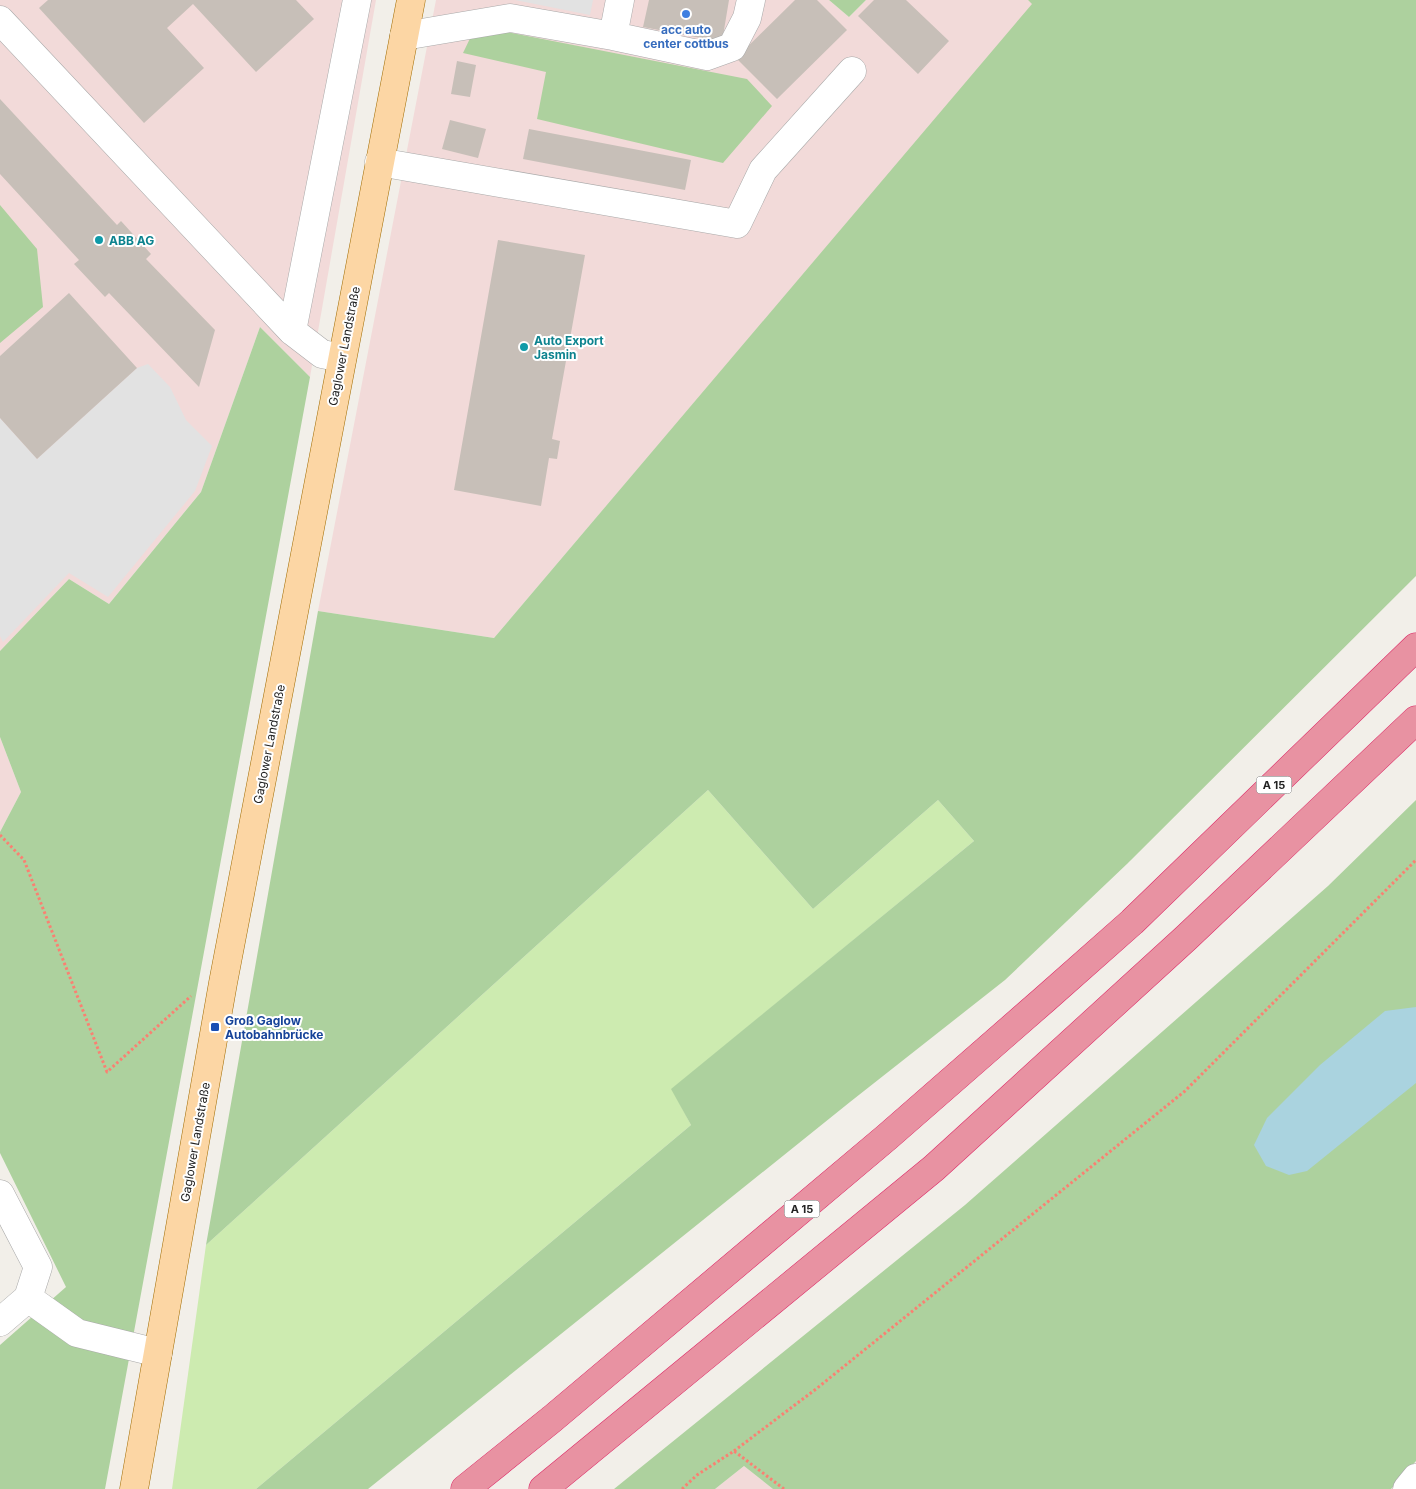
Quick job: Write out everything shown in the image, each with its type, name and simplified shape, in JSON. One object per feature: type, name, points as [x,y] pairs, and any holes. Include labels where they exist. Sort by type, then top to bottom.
[{"type":"highway","name":"A 15","points":[[465,1489],[552,1420],[888,1137],[1052,993],[1139,915],[1416,647]]},
{"type":"highway","points":[[543,1489],[934,1168],[1186,938],[1416,720]]},
{"type":"main road","name":"Gaglower Landstraße","points":[[134,1489],[225,973],[411,0]]},
{"type":"street","points":[[0,7],[8,0]]},
{"type":"street","points":[[292,331],[358,0]]},
{"type":"street","points":[[613,36],[620,0]]},
{"type":"street","points":[[404,36],[510,18],[613,36],[707,56],[732,47],[747,18],[751,0]]},
{"type":"street","points":[[0,20],[292,331],[322,354],[342,358]]},
{"type":"street","points":[[379,162],[737,224],[763,170],[852,71]]},
{"type":"street","points":[[0,1194],[38,1267],[28,1298],[0,1322]]},
{"type":"street","points":[[28,1298],[77,1334],[158,1353]]},
{"type":"street","points":[[1407,1489],[1416,1478]]},
{"type":"path","points":[[0,835],[24,860],[107,1072],[193,994]]},
{"type":"path","points":[[682,1489],[697,1474],[734,1450],[816,1389],[1185,1092],[1416,860]]},
{"type":"path","points":[[734,1450],[784,1489]]},
{"type":"shaded area","points":[[0,0],[376,0],[310,377],[260,327],[201,492],[109,604],[69,579],[0,651]]},
{"type":"shaded area","points":[[436,0],[829,0],[849,17],[866,0],[1028,0],[1033,4],[494,638],[318,611]]},
{"type":"shaded area","points":[[515,0],[593,0],[590,15]]},
{"type":"shaded area","points":[[148,364],[170,387],[186,420],[212,446],[195,491],[108,597],[69,573],[3,642],[0,636],[0,418],[37,459],[137,368]]},
{"type":"shaded area","points":[[0,737],[21,792],[0,832]]},
{"type":"shaded area","points":[[744,1466],[773,1489],[715,1489]]},
{"type":"green space","points":[[829,0],[866,0],[849,17]]},
{"type":"green space","points":[[1028,0],[1416,0],[1416,576],[1128,863],[1005,980],[368,1489],[256,1489],[691,1125],[671,1089],[974,841],[938,800],[813,909],[708,790],[206,1245],[318,611],[494,638],[1032,4]]},
{"type":"green space","points":[[476,26],[747,79],[772,106],[723,163],[537,119],[546,72],[463,53]]},
{"type":"green space","points":[[0,205],[37,249],[43,307],[0,343]]},
{"type":"green space","points":[[260,327],[310,377],[105,1489],[0,1489],[0,1345],[66,1287],[0,1153],[0,832],[21,792],[0,737],[0,651],[69,579],[109,604],[201,492]]},
{"type":"green space","points":[[708,790],[813,909],[938,800],[974,841],[672,1089],[691,1125],[256,1489],[172,1489],[206,1245]]},
{"type":"green space","points":[[1416,800],[1416,1461],[1391,1489],[773,1489],[744,1466],[715,1489],[614,1489],[965,1205],[1328,886]]},
{"type":"water","points":[[1416,1007],[1416,1083],[1307,1171],[1289,1175],[1266,1166],[1254,1145],[1267,1118],[1320,1065],[1385,1011]]},
{"type":"building","points":[[48,0],[296,0],[314,19],[256,72],[193,4],[167,28],[204,68],[144,123],[39,8]]},
{"type":"building","name":"acc auto center cottbus","points":[[649,0],[729,0],[722,42],[643,27]]},
{"type":"building","points":[[795,0],[817,0],[847,30],[777,99],[736,58]]},
{"type":"building","points":[[874,0],[906,0],[949,41],[918,74],[858,16]]},
{"type":"building","points":[[457,61],[476,65],[470,97],[451,94]]},
{"type":"building","name":"ABB AG","points":[[0,99],[117,225],[121,221],[151,254],[146,259],[215,330],[199,387],[109,293],[105,297],[74,264],[79,260],[0,174]]},
{"type":"building","points":[[450,120],[486,129],[478,158],[442,149]]},
{"type":"building","points":[[529,129],[691,160],[685,190],[523,159]]},
{"type":"building","name":"Auto Export Jasmin","points":[[498,240],[585,255],[552,439],[560,441],[557,459],[549,458],[541,506],[454,490]]},
{"type":"building","points":[[69,293],[137,368],[37,459],[0,418],[0,356]]},
{"type":"place","name":"acc auto center cottbus","points":[[686,14]]},
{"type":"place","name":"ABB AG","points":[[99,240]]},
{"type":"place","name":"Auto Export Jasmin","points":[[524,347]]},
{"type":"place","name":"Groß Gaglow Autobahnbrücke","points":[[215,1027]]}]
